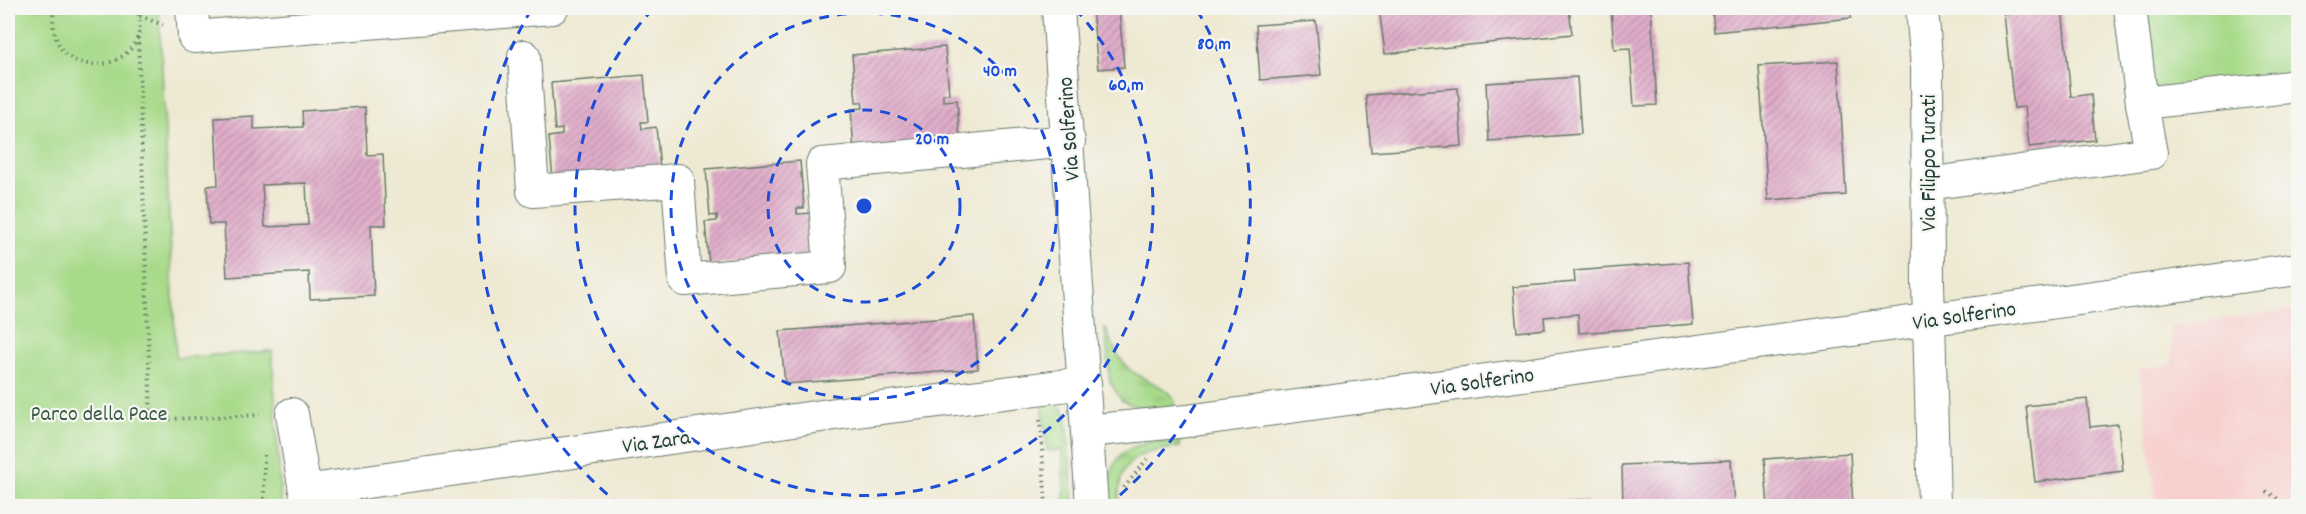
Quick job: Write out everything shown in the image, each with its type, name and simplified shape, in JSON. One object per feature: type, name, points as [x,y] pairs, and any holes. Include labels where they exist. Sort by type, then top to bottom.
[{"type":"street","points":[[193,22],[552,8]]},
{"type":"street","name":"Via Solferino","points":[[1058,8],[1069,141],[1087,431],[1187,421],[2298,269]]},
{"type":"street","name":"Via Filippo Turati","points":[[1922,8],[1927,68],[1928,319],[1934,507]]},
{"type":"street","points":[[1927,184],[2151,153],[2130,8]]},
{"type":"street","points":[[524,56],[533,191],[678,180],[685,280],[830,267],[822,164],[1069,141]]},
{"type":"street","points":[[2142,103],[2298,86]]},
{"type":"street","name":"Via Zara","points":[[292,414],[305,491],[838,413],[1085,383]]},
{"type":"street","points":[[1087,431],[1092,507]]},
{"type":"path","points":[[54,8],[52,24],[57,43],[70,58],[89,65],[109,64],[126,54],[138,38]]},
{"type":"path","points":[[137,8],[140,16],[138,38],[151,420],[292,414]]},
{"type":"path","points":[[1037,388],[1046,507]]},
{"type":"path","points":[[264,449],[264,507]]},
{"type":"path","points":[[1123,498],[1123,489],[1149,456]]},
{"type":"path","points":[[2266,490],[2289,507]]},
{"type":"shaded area","points":[[2298,309],[2298,506],[2157,506],[2139,369],[2172,365],[2170,326]]},
{"type":"green space","name":"Parco della Pace","points":[[8,8],[159,8],[176,358],[272,351],[281,506],[8,506]]},
{"type":"green space","points":[[2130,8],[2298,8],[2298,86],[2142,103]]},
{"type":"green space","points":[[1105,327],[1115,349],[1129,369],[1163,388],[1169,393],[1176,406],[1144,409],[1122,401],[1110,382]]},
{"type":"green space","points":[[1042,401],[1056,404],[1066,414],[1074,506],[1065,506],[1062,450],[1047,451]]},
{"type":"green space","points":[[1180,438],[1180,447],[1141,455],[1133,460],[1126,467],[1122,477],[1119,506],[1110,506],[1112,472],[1124,452],[1147,443]]},
{"type":"building","points":[[1092,8],[1119,8],[1124,67],[1098,69]]},
{"type":"building","points":[[1379,8],[1569,8],[1572,34],[1385,54]]},
{"type":"building","points":[[1611,8],[1651,8],[1657,105],[1634,106],[1630,48],[1614,49]]},
{"type":"building","points":[[1712,8],[1850,8],[1851,18],[1714,32]]},
{"type":"building","points":[[2062,8],[2071,97],[2091,94],[2095,140],[2029,147],[2025,107],[2014,108],[2004,14]]},
{"type":"building","points":[[1316,21],[1321,75],[1260,80],[1256,25]]},
{"type":"building","points":[[945,47],[949,94],[943,94],[943,101],[957,100],[960,142],[854,151],[851,109],[863,108],[862,102],[856,102],[852,55]]},
{"type":"building","points":[[1838,61],[1846,195],[1768,200],[1759,66]]},
{"type":"building","points":[[644,75],[648,122],[641,122],[642,129],[656,127],[660,169],[553,179],[549,137],[562,135],[562,129],[555,130],[551,83]]},
{"type":"building","points":[[1577,77],[1581,134],[1489,141],[1486,83]]},
{"type":"building","points":[[1458,88],[1462,146],[1371,152],[1366,95]]},
{"type":"building","points":[[365,107],[367,155],[383,154],[386,225],[371,225],[374,296],[310,299],[309,272],[227,277],[224,224],[209,224],[207,186],[218,185],[215,118],[254,116],[254,129],[303,127],[302,111]],"holes":[[[306,183],[308,225],[265,227],[262,185]]]},
{"type":"building","points":[[800,161],[804,208],[797,208],[797,214],[812,213],[815,255],[709,265],[705,222],[717,221],[717,215],[710,216],[706,169]]},
{"type":"building","points":[[1688,262],[1693,324],[1579,333],[1578,314],[1544,317],[1545,329],[1517,332],[1513,287],[1575,282],[1574,271]]},
{"type":"building","points":[[974,316],[978,369],[785,384],[780,331]]},
{"type":"building","points":[[2087,399],[2090,427],[2118,424],[2123,471],[2035,482],[2026,406]]},
{"type":"building","points":[[1850,453],[1853,506],[1768,506],[1764,459]]},
{"type":"building","points":[[1731,460],[1734,506],[1623,506],[1622,465]]},
{"type":"building","points":[[1587,500],[1587,506],[1550,506],[1550,501]]}]
